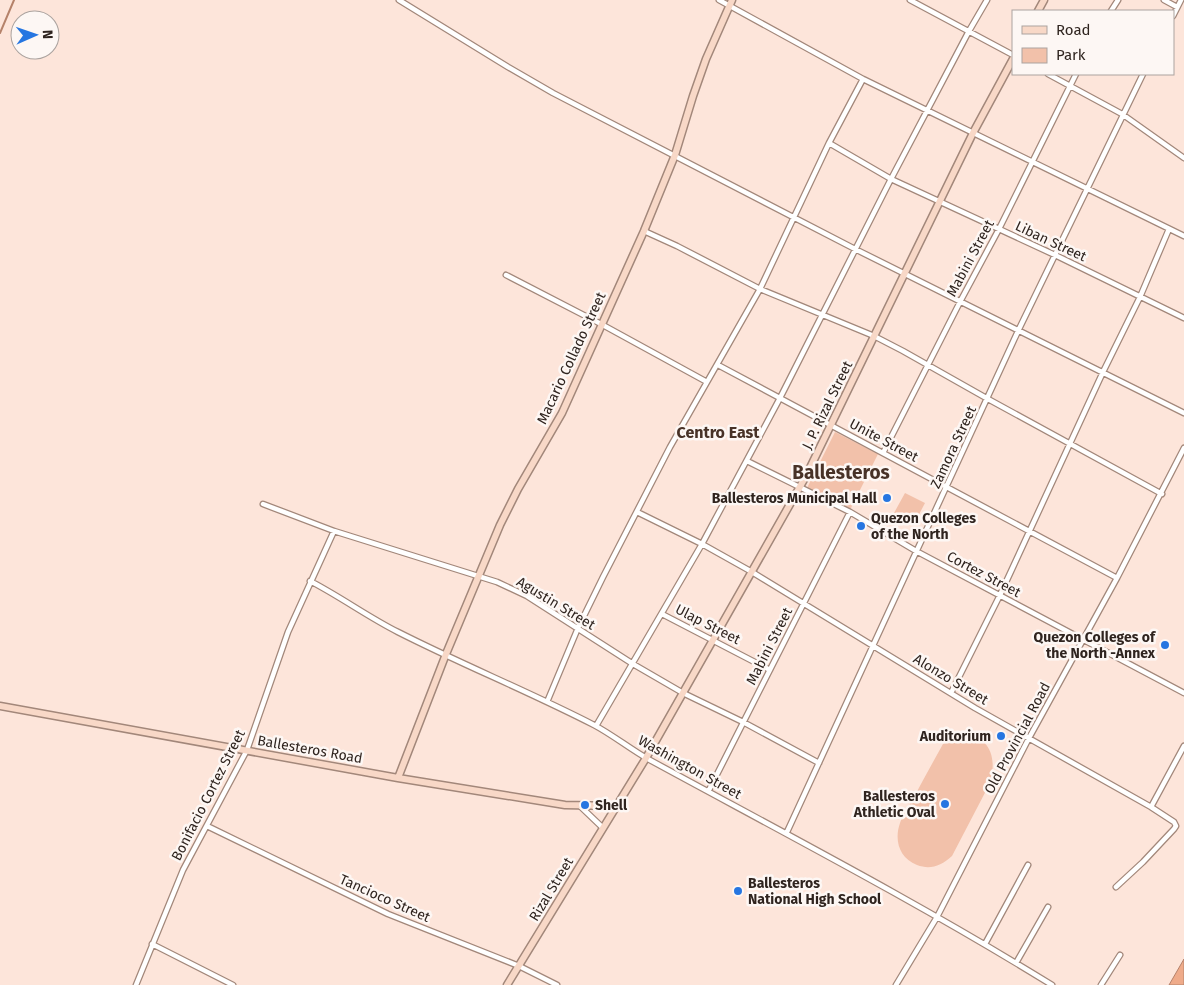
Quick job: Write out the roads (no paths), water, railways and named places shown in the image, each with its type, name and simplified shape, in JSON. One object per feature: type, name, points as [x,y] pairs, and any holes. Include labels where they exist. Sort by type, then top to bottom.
[{"type":"main road","name":"Macario Collado Street","points":[[398,778],[446,654],[508,509],[562,413],[644,231],[675,155],[706,59],[731,3]]},
{"type":"main road","name":"J. P. Rizal Street","points":[[616,806],[646,758],[799,488],[973,132],[1012,59]]},
{"type":"main road","name":"Ballesteros Road","points":[[0,706],[398,778],[580,806],[616,806]]},
{"type":"main road","name":"Rizal Street","points":[[508,985],[616,806]]},
{"type":"street","points":[[399,0],[546,89],[855,248],[1184,412]]},
{"type":"street","points":[[719,0],[731,3],[864,78],[1184,236]]},
{"type":"street","points":[[910,0],[1012,56]]},
{"type":"street","points":[[596,726],[702,544],[747,461],[855,248],[987,0]]},
{"type":"street","points":[[1164,0],[1177,8]]},
{"type":"street","points":[[1174,14],[1181,0]]},
{"type":"street","points":[[1050,75],[1122,114],[1184,158]]},
{"type":"street","name":"Mabini Street","points":[[883,453],[999,229],[1075,75]]},
{"type":"street","name":"Zamora Street","points":[[787,832],[1019,329],[1142,75]]},
{"type":"street","points":[[547,702],[578,628],[670,447],[760,289],[829,143],[864,78]]},
{"type":"street","name":"Liban Street","points":[[829,143],[891,179],[1055,255],[1184,318]]},
{"type":"street","points":[[951,694],[1000,595],[1170,229]]},
{"type":"street","points":[[644,231],[760,289],[874,336],[1162,494]]},
{"type":"street","points":[[506,275],[708,382]]},
{"type":"street","name":"Unite Street","points":[[718,365],[1118,578]]},
{"type":"street","name":"Old Provincial Road","points":[[896,985],[936,916],[1029,738],[1118,578],[1184,448]]},
{"type":"street","name":"Cortez Street","points":[[747,461],[850,512],[916,551],[1184,693]]},
{"type":"street","name":"Agustin Street","points":[[263,504],[334,531],[497,582],[527,596],[633,664],[683,693],[743,722],[818,763]]},
{"type":"street","name":"Alonzo Street","points":[[637,512],[702,544],[804,602],[951,694],[1151,807],[1174,822],[1176,826],[1157,848],[1116,887]]},
{"type":"street","name":"Mabini Street","points":[[709,790],[850,512]]},
{"type":"street","name":"Bonifacio Cortez Street","points":[[136,985],[183,870],[247,750],[288,632],[334,531]]},
{"type":"street","name":"Washington Street","points":[[310,581],[397,632],[596,726],[646,758],[787,832],[985,944],[1052,985]]},
{"type":"street","name":"Ulap Street","points":[[662,614],[714,639],[770,670]]},
{"type":"street","points":[[1151,807],[1184,746]]},
{"type":"street","points":[[580,806],[603,828]]},
{"type":"street","name":"Tancioco Street","points":[[207,826],[388,914],[518,966],[556,985]]},
{"type":"street","points":[[985,944],[1028,865]]},
{"type":"street","points":[[1016,963],[1048,907]]},
{"type":"street","points":[[152,944],[234,985]]},
{"type":"street","points":[[1101,985],[1120,955]]},
{"type":"waterway","points":[[0,33],[14,0]]},
{"type":"place","name":"Ballesteros Municipal Hall","points":[[887,498]]},
{"type":"place","name":"Quezon Colleges of the North","points":[[861,526]]},
{"type":"place","name":"Quezon Colleges of the North -Annex","points":[[1165,645]]},
{"type":"place","name":"Auditorium","points":[[1001,736]]},
{"type":"place","name":"Ballesteros Athletic Oval","points":[[945,804]]},
{"type":"place","name":"Shell","points":[[585,805]]},
{"type":"place","name":"Ballesteros National High School","points":[[738,891]]},
{"type":"district","name":"Centro East","points":[[718,432]]},
{"type":"district","name":"Ballesteros","points":[[841,472]]}]
